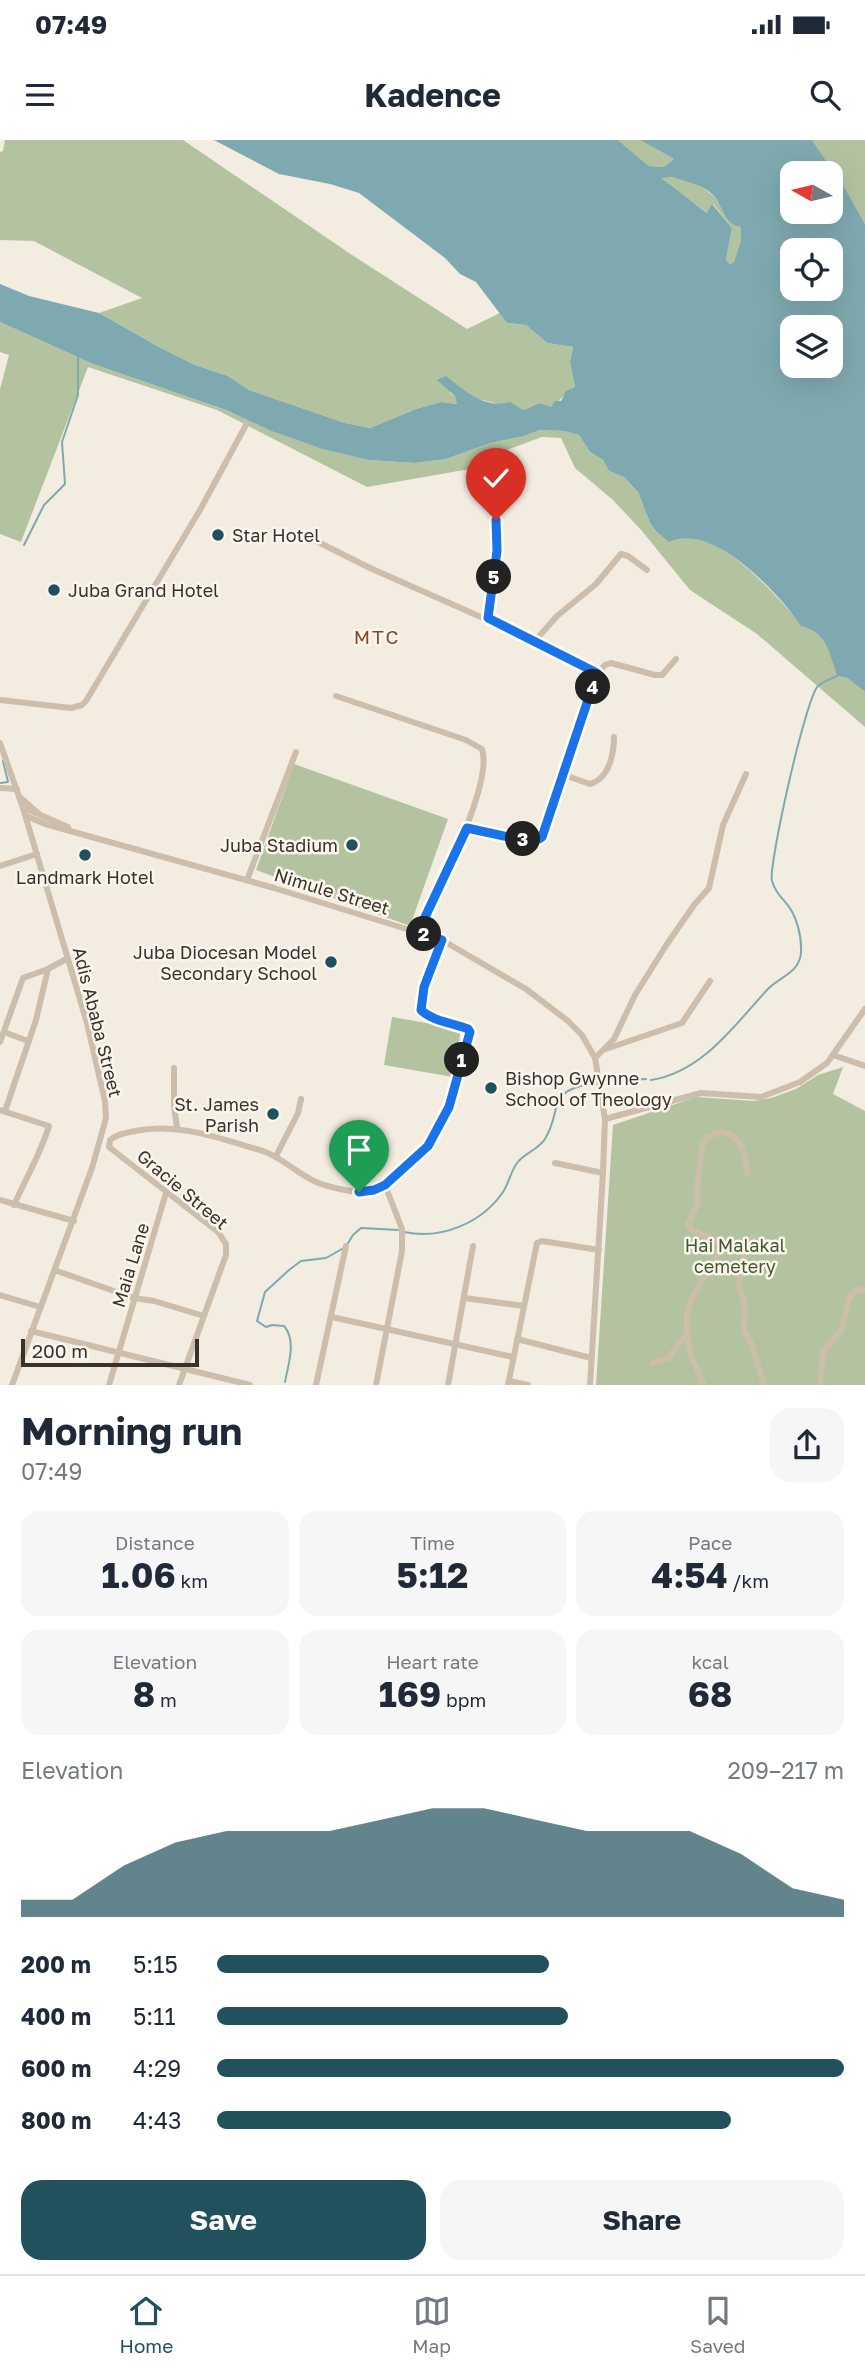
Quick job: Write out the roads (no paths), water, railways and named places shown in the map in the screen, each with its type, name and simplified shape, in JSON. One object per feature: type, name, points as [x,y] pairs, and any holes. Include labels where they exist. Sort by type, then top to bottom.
[{"type":"street","points":[[0,700],[71,708],[86,701],[200,510],[246,425]]},
{"type":"street","points":[[491,621],[488,615],[497,551],[495,491]]},
{"type":"street","points":[[300,533],[395,579],[535,641],[597,673]]},
{"type":"street","points":[[535,641],[557,616],[596,584],[618,556],[628,556],[647,570]]},
{"type":"street","points":[[467,828],[513,838],[539,839],[564,775],[597,673],[611,663],[662,675],[676,659]]},
{"type":"street","points":[[336,696],[479,745],[485,757],[467,828],[418,932]]},
{"type":"street","points":[[564,775],[590,784],[599,780],[611,760],[614,737]]},
{"type":"street","name":"Adis Ababa Street","points":[[0,743],[31,832],[87,1023],[105,1101],[106,1118],[74,1220],[12,1385]]},
{"type":"street","points":[[247,880],[296,752]]},
{"type":"street","points":[[595,1058],[614,1039],[635,995],[667,944],[709,888],[723,825],[746,774]]},
{"type":"street","points":[[0,788],[18,793],[41,815]]},
{"type":"street","name":"Nimule Street","points":[[23,808],[73,830]]},
{"type":"street","name":"Nimule Street","points":[[26,816],[45,824],[247,880],[442,940],[546,1003],[582,1035],[595,1058],[605,1119],[590,1385]]},
{"type":"street","points":[[31,832],[36,832],[45,824]]},
{"type":"street","points":[[0,866],[37,854]]},
{"type":"street","points":[[110,1144],[117,1135],[177,1128],[276,1156],[314,1181],[325,1185],[359,1192],[385,1185],[428,1146],[442,1123],[470,1032],[421,1010],[424,987],[442,940]]},
{"type":"street","points":[[0,1042],[22,979],[68,958]]},
{"type":"street","points":[[14,1205],[40,1154],[48,1126],[3,1111],[36,1020],[48,969]]},
{"type":"street","points":[[604,1049],[682,1023],[710,981]]},
{"type":"street","points":[[605,1119],[701,1093],[761,1097],[800,1082],[827,1063],[865,1009]]},
{"type":"street","points":[[4,1032],[29,1041]]},
{"type":"street","points":[[833,1055],[865,1066]]},
{"type":"street","points":[[174,1068],[177,1128]]},
{"type":"street","points":[[276,1156],[298,1114],[301,1099]]},
{"type":"street","points":[[704,1385],[691,1354],[687,1313],[692,1298],[722,1248],[719,1241],[692,1230],[688,1224],[698,1203],[697,1188],[703,1142],[721,1132],[735,1137],[743,1148],[747,1173]]},
{"type":"street","name":"Gracie Street","points":[[99,1142],[110,1144],[166,1193],[220,1234],[226,1244],[226,1255],[179,1385]]},
{"type":"street","points":[[555,1163],[603,1172]]},
{"type":"street","points":[[376,1385],[402,1251],[402,1236],[385,1185]]},
{"type":"street","name":"Maia Lane","points":[[109,1385],[166,1193]]},
{"type":"street","points":[[0,1200],[74,1220]]},
{"type":"street","points":[[752,1238],[741,1262],[739,1286],[745,1304],[744,1331],[751,1343],[764,1385]]},
{"type":"street","points":[[528,1385],[509,1383],[539,1241],[599,1250]]},
{"type":"street","points":[[448,1385],[473,1246]]},
{"type":"street","points":[[316,1385],[346,1247]]},
{"type":"street","points":[[54,1270],[134,1298],[204,1316]]},
{"type":"street","points":[[820,1385],[824,1348],[839,1334],[849,1297],[856,1291],[865,1289]]},
{"type":"street","points":[[0,1295],[40,1307]]},
{"type":"street","points":[[464,1298],[524,1306]]},
{"type":"street","points":[[332,1317],[513,1357]]},
{"type":"street","points":[[31,1331],[250,1385]]},
{"type":"street","points":[[653,1363],[668,1358],[687,1333]]},
{"type":"street","points":[[517,1339],[591,1358]]},
{"type":"water","points":[[214,140],[618,140],[649,166],[664,167],[674,159],[640,140],[812,140],[826,161],[780,161],[780,224],[844,224],[844,187],[865,224],[865,692],[847,678],[837,676],[822,638],[801,626],[777,596],[743,564],[705,542],[686,538],[669,542],[656,531],[638,492],[624,477],[609,471],[603,460],[590,452],[579,435],[540,430],[490,443],[446,459],[415,463],[368,460],[322,449],[271,431],[226,410],[93,364],[0,322],[0,284],[29,296],[99,313],[195,365],[228,376],[249,390],[345,423],[370,428],[441,402],[457,404],[455,396],[437,380],[446,376],[483,401],[501,404],[510,402],[523,410],[540,403],[551,407],[555,401],[561,401],[566,391],[575,387],[570,362],[573,347],[547,343],[526,325],[507,323],[476,282],[460,274],[445,258],[359,193],[279,174]],"holes":[[[671,177],[693,183],[708,191],[716,198],[730,222],[741,227],[741,240],[734,262],[730,264],[726,260],[732,228],[712,204],[707,213],[661,178]]]},
{"type":"waterway","points":[[24,545],[44,505],[65,484],[62,442],[78,395],[78,357]]},
{"type":"waterway","points":[[651,1080],[686,1068],[716,1046],[771,986],[792,971],[799,960],[801,947],[798,927],[790,908],[773,885],[772,869],[789,782],[812,697],[818,686],[837,676]]},
{"type":"waterway","points":[[0,783],[8,782],[3,761]]},
{"type":"waterway","points":[[601,1082],[646,1079]]},
{"type":"waterway","points":[[404,1232],[418,1234],[446,1231],[460,1227],[484,1212],[503,1192],[517,1163],[545,1139],[561,1097],[567,1091],[592,1083]]},
{"type":"waterway","points":[[348,1243],[361,1228],[398,1230]]},
{"type":"waterway","points":[[285,1382],[290,1339],[284,1326],[266,1327],[257,1321],[265,1292],[301,1261],[326,1258],[342,1249]]},
{"type":"place","name":"Star Hotel","points":[[218,535]]},
{"type":"place","name":"Juba Grand Hotel","points":[[54,590]]},
{"type":"place","name":"Juba Stadium","points":[[352,845]]},
{"type":"place","name":"Landmark Hotel","points":[[85,855]]},
{"type":"place","name":"Juba Diocesan Model Secondary School","points":[[331,962]]},
{"type":"place","name":"Bishop Gwynne School of Theology","points":[[491,1088]]},
{"type":"place","name":"St. James Parish","points":[[273,1114]]},
{"type":"district","name":"MTC","points":[[377,636]]},
{"type":"park label","name":"Hai Malakal cemetery","points":[[735,1255]]}]
